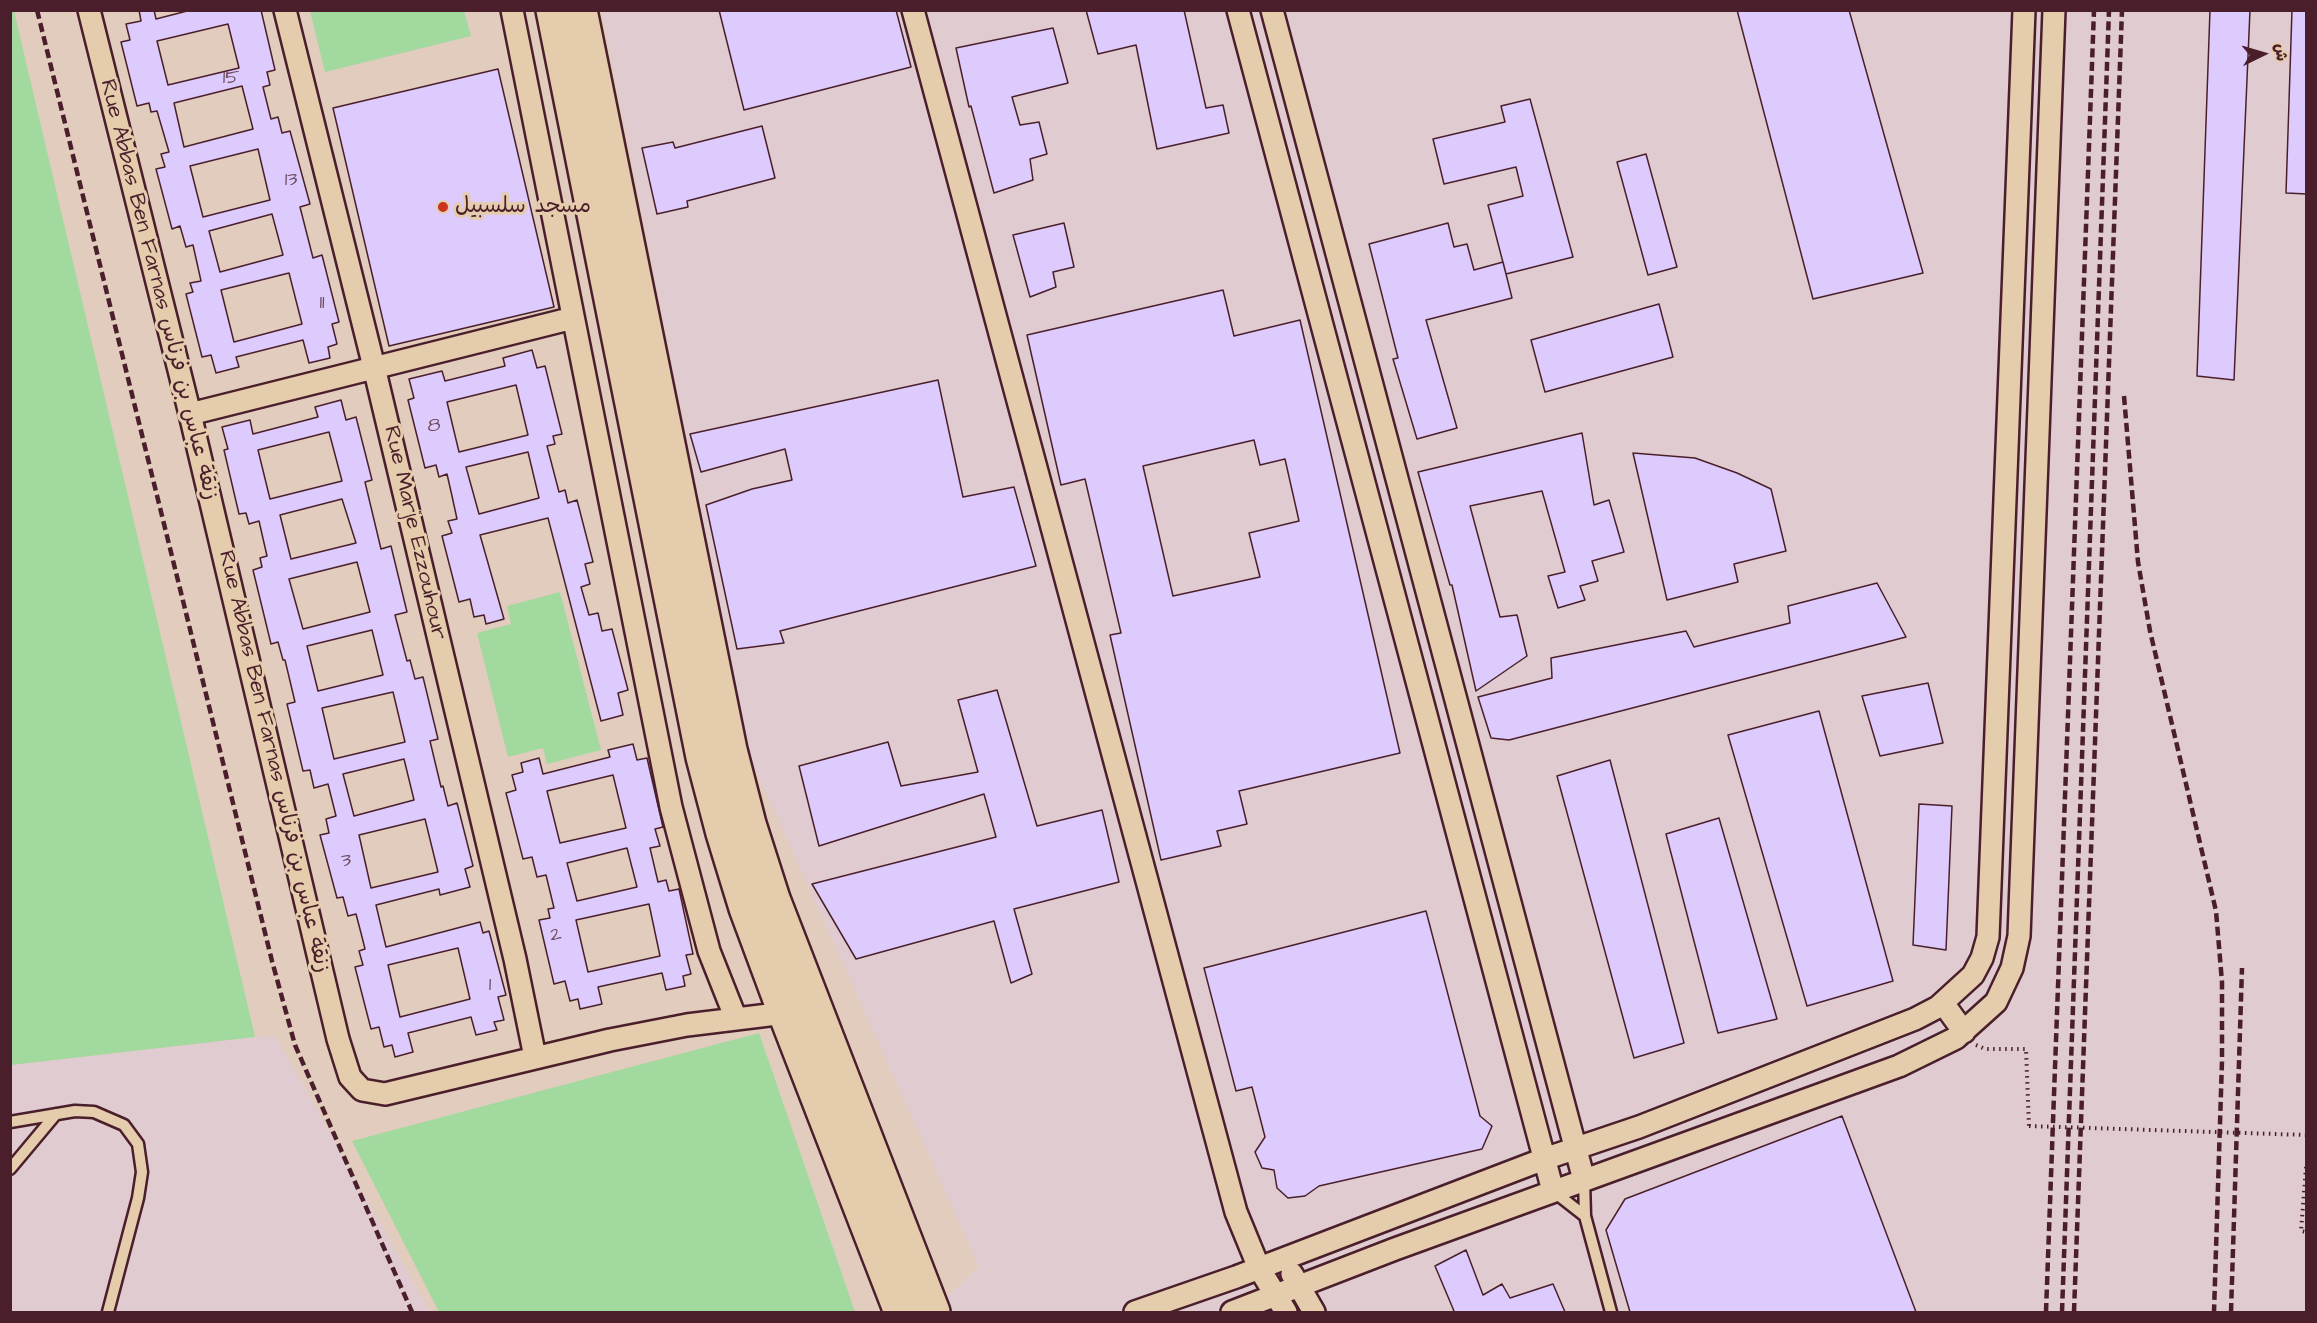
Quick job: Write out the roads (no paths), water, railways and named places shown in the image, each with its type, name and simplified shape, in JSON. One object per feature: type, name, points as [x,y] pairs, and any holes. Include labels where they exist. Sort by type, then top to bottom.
[{"type":"main road","points":[[553,10],[702,757],[746,908],[901,1312]]},
{"type":"main road","points":[[580,10],[730,750],[749,824],[773,899],[933,1312]]},
{"type":"street","name":"Rue Abbas Ben Farnas زنقة عباس بن فرناس","points":[[89,10],[190,414],[336,1028],[350,1077],[362,1090],[385,1094],[535,1057],[651,1032],[785,1013]]},
{"type":"street","name":"Rue Marje Ezzouhour","points":[[285,10],[374,368],[515,959],[535,1057]]},
{"type":"street","points":[[512,10],[671,807],[709,951],[735,1019]]},
{"type":"street","points":[[913,10],[1233,1200],[1247,1242],[1280,1304]]},
{"type":"street","points":[[1238,10],[1553,1191]]},
{"type":"street","points":[[1272,10],[1584,1180]]},
{"type":"street","points":[[1135,1312],[1284,1259],[1544,1159],[1660,1119],[1906,1023],[1942,1003],[1973,975],[1983,958],[1988,937],[2024,10]]},
{"type":"street","points":[[1232,1312],[1280,1304],[1299,1286],[1470,1221],[1899,1066],[1926,1055],[1964,1032],[1996,1002],[2012,968],[2019,936],[2054,10]]},
{"type":"street","points":[[190,414],[573,318]]},
{"type":"street","points":[[1370,508],[1402,499]]},
{"type":"street","points":[[1942,1003],[1964,1032]]},
{"type":"street","points":[[1460,1191],[1470,1221]]},
{"type":"street","points":[[1247,1242],[1284,1259],[1314,1312]]},
{"type":"lane","points":[[10,1122],[75,1111],[94,1112],[117,1120],[131,1133],[142,1155],[138,1198],[108,1312]]},
{"type":"lane","points":[[10,1169],[56,1114]]},
{"type":"lane","points":[[1584,1180],[1585,1216],[1611,1312]]},
{"type":"lane","points":[[1553,1191],[1585,1216]]},
{"type":"railway","points":[[37,10],[272,961],[295,1045],[412,1312]]},
{"type":"railway","points":[[2046,1312],[2094,10]]},
{"type":"railway","points":[[2062,1312],[2109,10]]},
{"type":"railway","points":[[2074,1312],[2122,10]]},
{"type":"railway","points":[[2124,396],[2138,562],[2150,631],[2216,911],[2222,982],[2222,1061],[2214,1312]]},
{"type":"railway","points":[[2231,1312],[2242,968]]},
{"type":"place","name":"مسجد سلسبيل","points":[[443,207]]}]
